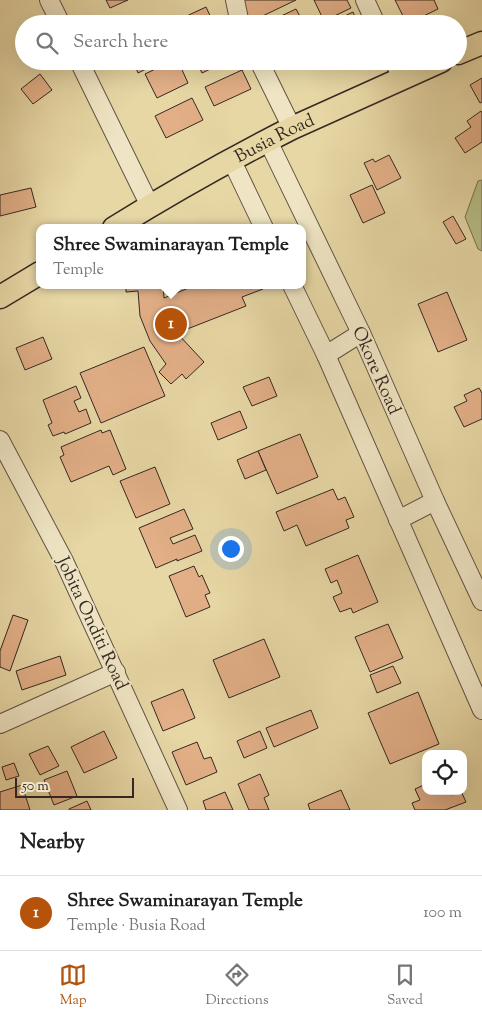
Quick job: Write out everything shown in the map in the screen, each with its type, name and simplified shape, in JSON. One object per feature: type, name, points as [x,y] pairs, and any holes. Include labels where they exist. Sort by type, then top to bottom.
[{"type":"main road","points":[[467,49],[482,43]]},
{"type":"main road","name":"Busia Road","points":[[121,224],[231,159],[398,70]]},
{"type":"main road","points":[[0,297],[36,275]]},
{"type":"street","points":[[49,0],[56,15]]},
{"type":"street","points":[[235,0],[238,15]]},
{"type":"street","points":[[365,0],[372,15]]},
{"type":"street","points":[[83,70],[150,206]]},
{"type":"street","points":[[263,70],[292,128]]},
{"type":"street","name":"Okore Road","points":[[268,140],[361,333],[435,501],[482,601]]},
{"type":"street","points":[[231,159],[262,224]]},
{"type":"street","points":[[294,289],[326,354],[398,520],[478,689],[482,710]]},
{"type":"street","points":[[326,354],[361,333]]},
{"type":"street","name":"Jobita Onditi Road","points":[[0,440],[64,561],[178,810]]},
{"type":"street","points":[[398,520],[435,501]]},
{"type":"street","points":[[0,724],[116,672]]},
{"type":"green space","points":[[482,180],[482,251],[478,249],[465,217],[478,181]]},
{"type":"building","points":[[106,0],[128,0],[110,8]]},
{"type":"building","points":[[238,0],[296,0],[265,15],[245,15]]},
{"type":"building","points":[[314,0],[347,0],[351,8],[336,15],[321,15]]},
{"type":"building","points":[[395,0],[434,0],[438,9],[426,15],[402,15]]},
{"type":"building","points":[[206,7],[210,15],[189,15]]},
{"type":"building","points":[[296,9],[299,15],[283,15]]},
{"type":"building","points":[[153,70],[182,70],[188,83],[157,98],[145,74]]},
{"type":"building","points":[[242,70],[251,89],[214,106],[205,87]]},
{"type":"building","points":[[40,74],[52,90],[33,104],[21,89]]},
{"type":"building","points":[[482,78],[482,102],[480,103],[470,85]]},
{"type":"building","points":[[192,98],[203,120],[166,138],[155,116]]},
{"type":"building","points":[[481,111],[482,142],[465,153],[455,138],[471,127],[467,121]]},
{"type":"building","points":[[389,155],[401,178],[377,190],[364,163],[373,159],[375,162]]},
{"type":"building","points":[[372,185],[385,213],[363,223],[350,195]]},
{"type":"building","points":[[31,188],[36,207],[0,216],[0,195]]},
{"type":"building","points":[[453,216],[466,239],[456,244],[443,222]]},
{"type":"building","points":[[126,289],[163,289],[164,298],[186,289],[263,289],[242,297],[246,306],[177,333],[204,362],[186,379],[182,374],[171,384],[159,372],[166,364],[150,341],[140,316],[138,291],[126,292]]},
{"type":"building","points":[[447,292],[467,340],[438,352],[418,304]]},
{"type":"building","points":[[43,337],[52,359],[25,370],[16,348]]},
{"type":"building","points":[[144,347],[165,396],[101,423],[80,373]]},
{"type":"building","points":[[269,377],[277,396],[252,406],[243,387]]},
{"type":"building","points":[[76,386],[81,398],[74,401],[79,412],[86,409],[91,423],[65,434],[64,432],[53,436],[48,425],[52,423],[43,400]]},
{"type":"building","points":[[479,388],[482,393],[482,419],[464,427],[454,407],[467,401],[464,395]]},
{"type":"building","points":[[240,411],[247,428],[218,440],[211,423]]},
{"type":"building","points":[[101,430],[102,433],[110,430],[126,469],[113,475],[109,466],[71,482],[60,457],[64,455],[61,447]]},
{"type":"building","points":[[300,434],[318,477],[277,494],[258,451]]},
{"type":"building","points":[[258,451],[266,470],[245,479],[237,460]]},
{"type":"building","points":[[155,467],[170,504],[136,518],[120,481]]},
{"type":"building","points":[[333,489],[338,500],[345,497],[354,517],[346,520],[349,528],[306,546],[297,525],[284,531],[276,512]]},
{"type":"building","points":[[184,509],[193,529],[170,538],[173,544],[195,535],[202,551],[156,568],[139,528]]},
{"type":"building","points":[[358,555],[378,602],[353,613],[351,608],[340,612],[333,597],[342,593],[337,580],[331,583],[325,569]]},
{"type":"building","points":[[194,566],[199,577],[202,575],[210,593],[205,595],[210,607],[186,617],[169,576]]},
{"type":"building","points":[[13,615],[28,620],[10,671],[0,667],[0,651]]},
{"type":"building","points":[[388,624],[403,658],[370,672],[355,637]]},
{"type":"building","points":[[264,639],[280,677],[229,698],[213,660]]},
{"type":"building","points":[[60,656],[66,675],[22,690],[16,671]]},
{"type":"building","points":[[393,666],[401,683],[377,693],[370,675]]},
{"type":"building","points":[[183,689],[195,718],[163,731],[151,702]]},
{"type":"building","points":[[418,692],[439,744],[390,764],[368,713]]},
{"type":"building","points":[[311,710],[318,728],[274,747],[266,728]]},
{"type":"building","points":[[104,731],[117,758],[84,773],[71,747]]},
{"type":"building","points":[[260,731],[267,748],[244,758],[237,741]]},
{"type":"building","points":[[197,742],[204,759],[211,757],[217,772],[186,785],[172,752]]},
{"type":"building","points":[[48,746],[59,766],[40,775],[29,754]]},
{"type":"building","points":[[14,763],[19,776],[6,780],[2,767]]},
{"type":"building","points":[[67,771],[77,796],[54,805],[44,780]]},
{"type":"building","points":[[260,774],[269,795],[264,798],[269,810],[249,810],[238,784]]},
{"type":"building","points":[[22,785],[30,810],[0,810],[0,792]]},
{"type":"building","points":[[422,786],[422,795],[463,795],[466,802],[445,810],[415,810],[412,803],[420,800],[415,789]]},
{"type":"building","points":[[341,790],[350,810],[310,810],[308,804]]},
{"type":"building","points":[[225,792],[233,810],[206,810],[203,801]]},
{"type":"building","points":[[87,801],[91,810],[69,810],[69,809]]},
{"type":"place","name":"Shree Swaminarayan Temple","points":[[171,324]]}]
